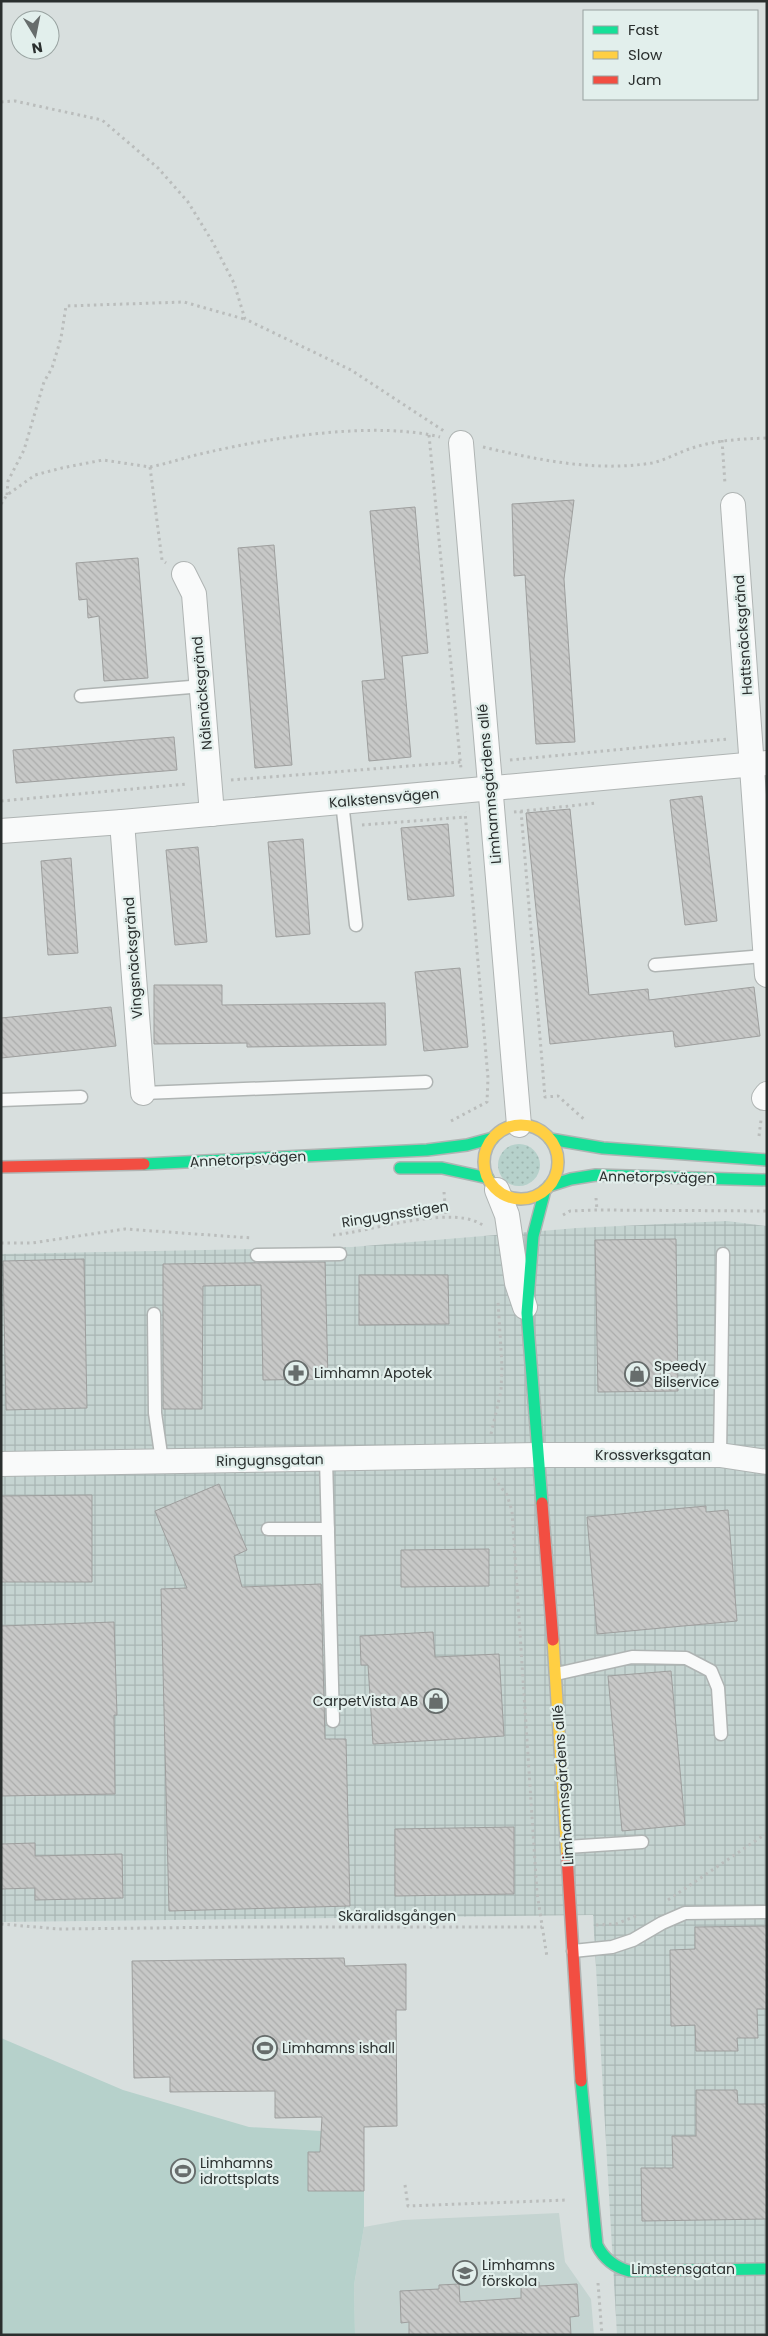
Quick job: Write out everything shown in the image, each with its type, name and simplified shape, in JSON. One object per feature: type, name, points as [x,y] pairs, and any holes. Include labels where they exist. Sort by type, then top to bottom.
[{"type":"main road","name":"Annetorpsvägen","points":[[1,1167],[178,1163],[427,1150],[461,1146],[493,1138],[505,1129],[519,1125],[540,1130],[550,1140],[596,1148],[742,1156],[767,1160]]},
{"type":"main road","points":[[492,1184],[485,1157],[493,1138]]},
{"type":"main road","points":[[547,1188],[558,1167],[557,1152],[550,1140]]},
{"type":"main road","name":"Annetorpsvägen","points":[[388,1168],[442,1168],[492,1184],[509,1197],[524,1199],[538,1195],[547,1188],[571,1179],[596,1176],[767,1180]]},
{"type":"main road","points":[[1,1176],[157,1175]]},
{"type":"main road","name":"Limhamnsgårdens allé","points":[[547,1188],[535,1214],[531,1240],[531,1280],[527,1312],[556,1674],[581,2076],[597,2245],[603,2257]]},
{"type":"main road","name":"Limstensgatan","points":[[603,2257],[616,2268],[629,2270],[767,2269]]},
{"type":"street","name":"Limhamnsgårdens allé","points":[[461,442],[519,1125]]},
{"type":"street","name":"Hattsnäcksgränd","points":[[733,505],[760,764],[766,966]]},
{"type":"street","name":"Nålsnäcksgränd","points":[[184,574],[194,594],[212,814]]},
{"type":"street","name":"Kalkstensvägen","points":[[1,831],[122,822],[760,764]]},
{"type":"street","name":"Vingsnäcksgränd","points":[[122,822],[143,1093]]},
{"type":"street","name":"Limhamnsgårdens allé","points":[[492,1184],[507,1215],[517,1283],[527,1312]]},
{"type":"street","name":"Krossverksgatan","points":[[538,1454],[720,1455],[767,1462]]},
{"type":"street","name":"Ringugnsgatan","points":[[1,1464],[492,1457],[538,1454]]},
{"type":"lane","points":[[81,696],[202,686]]},
{"type":"lane","points":[[342,802],[356,925]]},
{"type":"lane","points":[[655,965],[766,966]]},
{"type":"lane","points":[[143,1093],[426,1082]]},
{"type":"lane","points":[[1,1100],[81,1097]]},
{"type":"lane","points":[[257,1255],[340,1254]]},
{"type":"lane","points":[[720,1455],[723,1254]]},
{"type":"lane","points":[[154,1314],[155,1412],[162,1461]]},
{"type":"lane","points":[[326,1459],[333,1721]]},
{"type":"lane","points":[[268,1529],[328,1529]]},
{"type":"lane","points":[[556,1674],[632,1657],[686,1658],[711,1671],[718,1688],[721,1734]]},
{"type":"lane","points":[[567,1847],[642,1842]]},
{"type":"lane","points":[[573,1951],[612,1947],[634,1940],[662,1923],[685,1913],[767,1912]]},
{"type":"path","points":[[1,102],[15,101],[102,120],[158,168],[188,202],[212,242],[234,283],[245,319]]},
{"type":"path","points":[[7,495],[8,481],[24,450],[44,382],[52,368],[61,338],[66,306],[184,302],[245,319],[351,370],[461,442]]},
{"type":"path","points":[[722,440],[726,492],[733,505]]},
{"type":"path","points":[[1,504],[7,495],[35,475],[62,468],[103,460],[150,467],[162,560],[184,574]]},
{"type":"path","points":[[1,801],[210,782]]},
{"type":"path","points":[[521,811],[545,1097],[558,1096],[596,1130],[596,1148]]},
{"type":"path","points":[[596,1176],[597,1210]]},
{"type":"path","points":[[559,1217],[570,1211],[597,1210],[767,1211]]},
{"type":"path","name":"Ringugnsstigen","points":[[331,1235],[446,1216],[458,1216],[479,1222],[488,1229],[493,1242],[511,1240]]},
{"type":"path","points":[[1,1243],[32,1243],[126,1229],[257,1238]]},
{"type":"path","points":[[498,1292],[502,1374],[496,1416],[490,1429],[494,1480],[508,1496],[512,1511],[532,1824],[541,1927]]},
{"type":"path","points":[[662,1904],[767,1833]]},
{"type":"path","name":"Skäralidsgången","points":[[1,1924],[58,1929],[238,1926],[572,1927],[616,1924],[647,1912]]},
{"type":"path","points":[[406,2185],[408,2206],[567,2200]]},
{"type":"path","points":[[598,2281],[602,2335]]},
{"type":"shaded area","points":[[727,1221],[767,1226],[767,2335],[617,2335],[593,1915],[1,1922],[1,1254],[352,1247],[577,1228]]},
{"type":"shaded area","name":"Limhamns förskola","points":[[559,2213],[565,2262],[591,2299],[594,2335],[355,2335],[354,2285],[364,2227],[403,2220]]},
{"type":"green space","points":[[523,1144],[531,1147],[537,1153],[540,1165],[537,1177],[531,1183],[515,1186],[507,1183],[501,1177],[498,1161],[501,1153],[507,1147]]},
{"type":"green space","name":"Limhamns idrottsplats","points":[[1,2038],[123,2090],[249,2127],[322,2131],[321,2152],[364,2152],[364,2227],[354,2285],[355,2335],[1,2335]]},
{"type":"building","points":[[574,500],[564,579],[575,742],[536,744],[525,575],[514,576],[512,504]]},
{"type":"building","points":[[415,507],[428,653],[402,656],[411,757],[369,761],[362,681],[385,679],[370,511]]},
{"type":"building","points":[[274,545],[292,765],[255,768],[238,548]]},
{"type":"building","points":[[138,558],[148,678],[104,681],[99,616],[88,618],[87,599],[79,600],[76,563]]},
{"type":"building","points":[[174,737],[177,770],[16,783],[13,750]]},
{"type":"building","points":[[702,796],[717,921],[685,925],[670,800]]},
{"type":"building","points":[[570,809],[589,995],[648,989],[649,1000],[754,987],[760,1036],[675,1047],[673,1031],[550,1044],[526,813]]},
{"type":"building","points":[[448,824],[454,896],[408,900],[401,828]]},
{"type":"building","points":[[303,839],[310,934],[276,937],[268,842]]},
{"type":"building","points":[[198,847],[207,942],[175,945],[166,850]]},
{"type":"building","points":[[71,858],[78,953],[48,955],[41,861]]},
{"type":"building","points":[[460,968],[468,1047],[424,1051],[415,972]]},
{"type":"building","points":[[154,985],[222,985],[222,1005],[385,1003],[386,1045],[247,1047],[247,1043],[154,1044]]},
{"type":"building","points":[[111,1007],[116,1046],[1,1058],[1,1018]]},
{"type":"building","points":[[676,1239],[678,1391],[598,1392],[595,1240]]},
{"type":"building","points":[[84,1259],[87,1408],[6,1410],[3,1261]]},
{"type":"building","points":[[325,1262],[328,1379],[263,1380],[261,1285],[203,1286],[202,1409],[163,1409],[163,1264]]},
{"type":"building","points":[[359,1275],[448,1275],[449,1324],[359,1325]]},
{"type":"building","points":[[219,1484],[247,1550],[234,1556],[242,1587],[321,1584],[325,1739],[346,1739],[350,1906],[169,1911],[161,1589],[187,1588],[155,1511]]},
{"type":"building","points":[[92,1495],[92,1582],[1,1582],[1,1496]]},
{"type":"building","points":[[706,1506],[706,1512],[728,1510],[737,1621],[597,1634],[587,1517]]},
{"type":"building","points":[[489,1549],[489,1586],[401,1587],[401,1550]]},
{"type":"building","points":[[114,1622],[117,1715],[114,1715],[115,1794],[1,1796],[1,1626]]},
{"type":"building","name":"CarpetVista AB","points":[[433,1632],[435,1657],[499,1654],[504,1736],[373,1744],[368,1665],[361,1665],[360,1636]]},
{"type":"building","points":[[671,1671],[685,1825],[622,1831],[608,1676]]},
{"type":"building","points":[[514,1827],[514,1894],[395,1896],[395,1829]]},
{"type":"building","points":[[35,1843],[35,1856],[122,1854],[123,1898],[35,1900],[35,1888],[1,1889],[1,1844]]},
{"type":"building","points":[[767,1926],[767,2009],[757,2009],[758,2038],[737,2038],[738,2051],[696,2051],[695,2025],[671,2026],[670,1950],[695,1949],[695,1927]]},
{"type":"building","name":"Limhamns ishall","points":[[344,1958],[345,1966],[406,1964],[406,2010],[396,2010],[397,2126],[364,2127],[364,2191],[308,2191],[308,2152],[320,2152],[322,2117],[275,2118],[275,2091],[170,2092],[170,2077],[134,2078],[132,1961]]},
{"type":"building","points":[[696,2090],[737,2090],[738,2104],[767,2104],[767,2219],[642,2221],[641,2168],[673,2168],[672,2136],[696,2136]]},
{"type":"building","points":[[539,2282],[539,2286],[577,2284],[579,2316],[570,2317],[571,2335],[522,2335],[522,2333],[409,2335],[409,2322],[401,2323],[400,2291],[439,2289],[439,2285],[459,2284],[460,2302],[521,2298],[521,2283]]},
{"type":"traffic: fast","points":[[144,1164],[427,1150],[467,1145],[493,1138]]},
{"type":"traffic: fast","points":[[550,1139],[603,1148],[767,1160]]},
{"type":"traffic: fast","points":[[400,1168],[442,1168],[488,1178]]},
{"type":"traffic: fast","points":[[549,1186],[571,1179],[596,1175],[767,1180]]},
{"type":"traffic: fast","points":[[542,1503],[527,1313],[533,1236],[545,1190]]},
{"type":"traffic: fast","points":[[581,2081],[597,2245],[606,2258],[614,2265],[629,2271],[767,2269]]},
{"type":"traffic: slow","points":[[521,1125],[535,1128],[547,1136],[555,1148],[558,1162],[555,1176],[547,1188],[535,1196],[521,1199],[507,1196],[495,1188],[487,1176],[484,1162],[487,1148],[495,1136],[507,1128],[521,1125]]},
{"type":"traffic: slow","points":[[553,1640],[567,1856]]},
{"type":"traffic: jam","points":[[1,1167],[144,1164]]},
{"type":"traffic: jam","points":[[542,1503],[553,1640]]},
{"type":"traffic: jam","points":[[567,1856],[581,2081]]},
{"type":"place","name":"Limhamn Apotek","points":[[296,1373]]},
{"type":"place","name":"Speedy Bilservice","points":[[637,1374]]},
{"type":"place","name":"CarpetVista AB","points":[[436,1701]]},
{"type":"place","name":"Limhamns ishall","points":[[265,2048]]},
{"type":"place","name":"Limhamns idrottsplats","points":[[183,2171]]},
{"type":"place","name":"Limhamns förskola","points":[[465,2273]]}]
